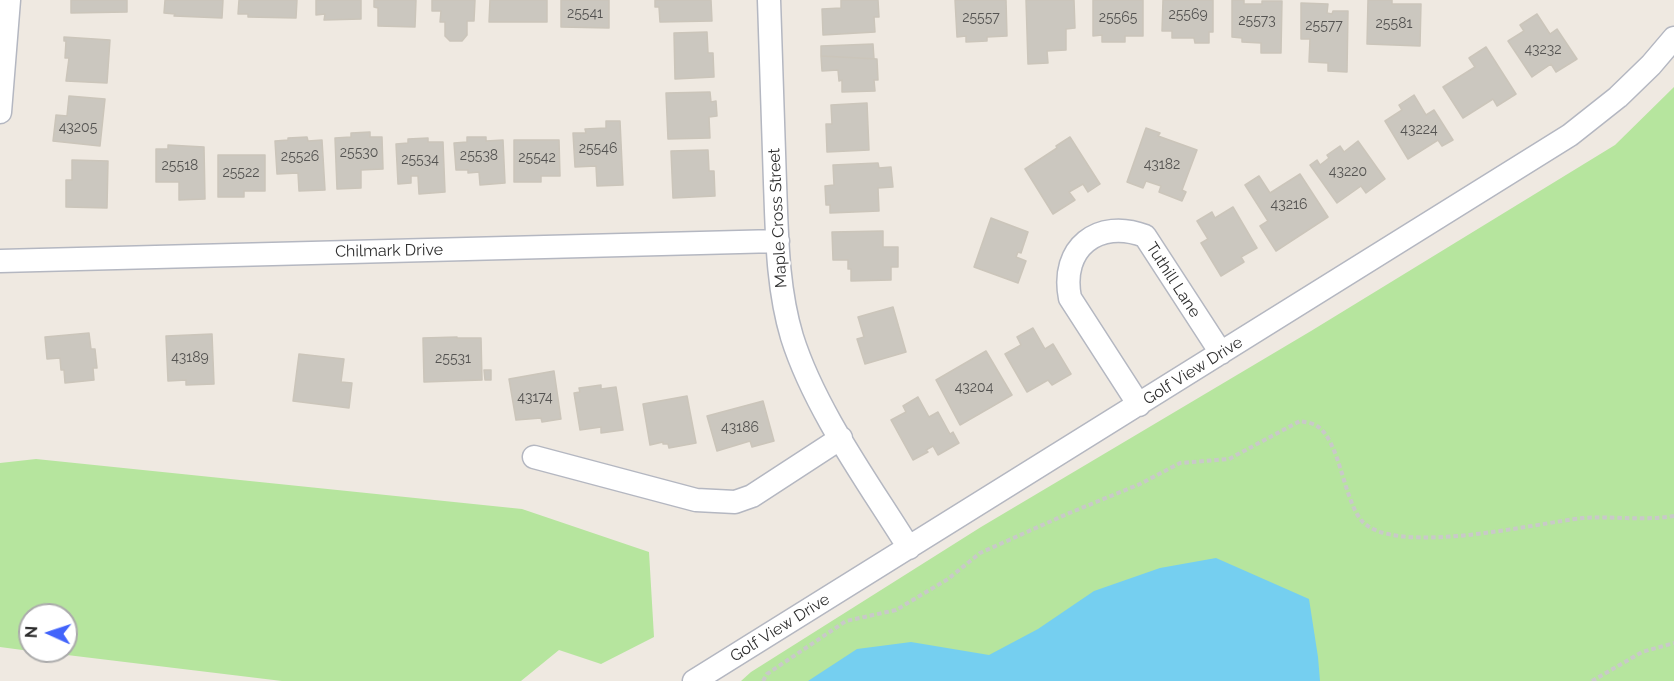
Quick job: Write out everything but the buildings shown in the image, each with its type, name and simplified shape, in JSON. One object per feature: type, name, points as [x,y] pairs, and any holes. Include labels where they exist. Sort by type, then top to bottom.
[{"type":"street","points":[[0,112],[9,0]]},
{"type":"street","name":"Maple Cross Street","points":[[769,0],[778,241],[781,285],[791,335],[811,385],[909,548]]},
{"type":"street","name":"Golf View Drive","points":[[694,681],[1570,135],[1618,97],[1651,65],[1674,38]]},
{"type":"street","name":"Tuthill Lane","points":[[1139,405],[1070,298],[1067,282],[1069,267],[1076,253],[1086,241],[1099,233],[1115,230],[1130,231],[1144,236],[1221,353]]},
{"type":"street","name":"Chilmark Drive","points":[[0,261],[778,241]]},
{"type":"street","points":[[534,457],[696,500],[735,502],[752,496],[841,438]]},
{"type":"path","points":[[763,681],[767,675],[846,621],[896,610],[948,579],[980,553],[1140,484],[1180,463],[1229,459],[1300,420],[1317,425],[1331,443],[1342,477],[1360,518],[1370,528],[1388,534],[1436,538],[1584,518],[1674,516]]},
{"type":"path","points":[[1592,681],[1642,652],[1674,643]]},
{"type":"green space","points":[[1674,87],[1674,681],[741,681],[751,672],[981,527],[1311,331],[1615,145]]},
{"type":"green space","points":[[36,459],[522,509],[649,552],[654,637],[601,664],[559,650],[521,681],[282,681],[78,656],[78,603],[18,603],[18,649],[0,647],[0,463]]},
{"type":"water","points":[[1216,558],[1309,599],[1320,681],[808,681],[857,649],[911,642],[989,655],[1038,629],[1094,591],[1160,568]]}]
